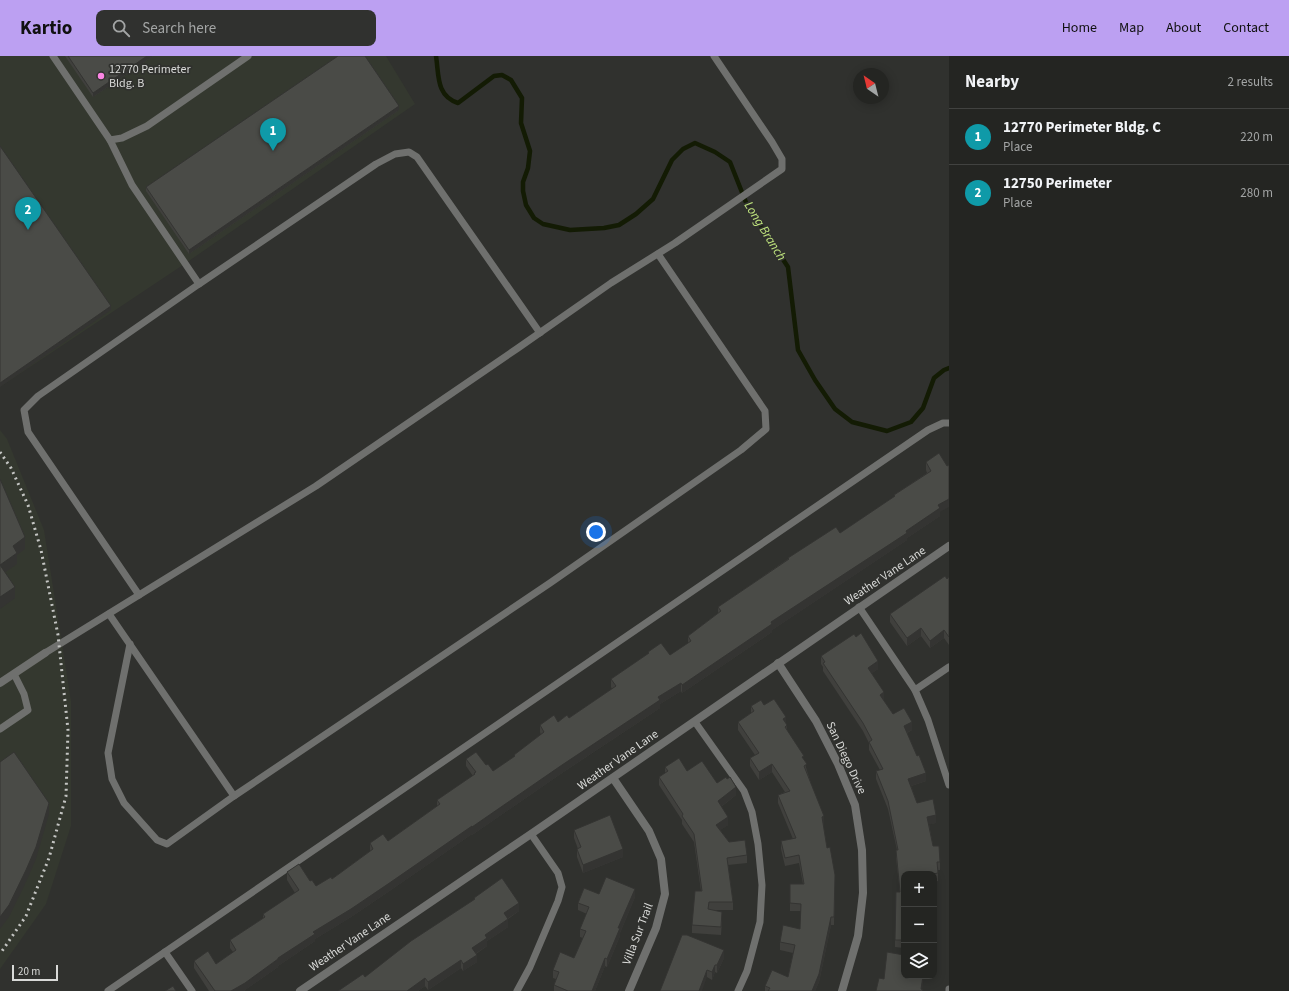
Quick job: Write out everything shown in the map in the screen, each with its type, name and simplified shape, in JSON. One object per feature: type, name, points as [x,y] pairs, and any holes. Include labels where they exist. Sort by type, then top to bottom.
[{"type":"street","name":"Weather Vane Lane","points":[[300,991],[532,834],[949,546]]},
{"type":"street","points":[[0,683],[45,653]]},
{"type":"street","name":"San Diego Drive","points":[[778,663],[816,721],[838,764],[855,806],[862,850],[863,893],[858,936],[842,991]]},
{"type":"street","name":"Villa Sur Trail","points":[[613,778],[649,831],[661,859],[665,894],[656,928],[629,991]]},
{"type":"lane","points":[[53,56],[110,140],[132,185],[199,284]]},
{"type":"lane","points":[[110,140],[122,138],[147,126],[248,56]]},
{"type":"lane","points":[[45,653],[316,486],[611,283],[709,220],[782,169],[782,159],[772,142],[714,56]]},
{"type":"lane","points":[[139,595],[28,432],[24,410],[38,396],[199,284],[376,164],[395,154],[409,152],[417,157],[540,333]]},
{"type":"lane","points":[[130,644],[108,753],[112,779],[124,804],[157,840],[167,844],[234,796],[550,583],[741,450],[766,429],[765,411],[658,254]]},
{"type":"lane","points":[[108,991],[928,430],[943,423],[949,422]]},
{"type":"lane","points":[[859,607],[915,690],[928,720],[949,785]]},
{"type":"lane","points":[[109,614],[234,796]]},
{"type":"lane","points":[[915,690],[949,667]]},
{"type":"lane","points":[[0,729],[28,710],[24,694],[14,674]]},
{"type":"lane","points":[[695,722],[744,791],[752,812],[758,844],[762,885],[760,922],[747,970],[738,991]]},
{"type":"lane","points":[[517,991],[530,967],[558,901],[562,887],[558,873],[532,834]]},
{"type":"lane","points":[[165,952],[192,991]]},
{"type":"shaded area","points":[[0,56],[386,56],[415,104],[186,263],[0,387]]},
{"type":"shaded area","points":[[0,430],[7,439],[44,530],[71,701],[71,826],[46,904],[0,969]]},
{"type":"building","name":"12770 Perimeter Bldg. B","points":[[68,56],[147,56],[93,93]]},
{"type":"building","points":[[338,56],[365,56],[399,106],[189,250],[146,187]]},
{"type":"building","points":[[0,146],[111,306],[0,383]]},
{"type":"building","points":[[939,453],[947,466],[949,465],[949,499],[938,505],[940,508],[906,531],[907,533],[771,622],[772,624],[682,685],[681,683],[658,697],[660,700],[351,909],[313,932],[315,934],[278,958],[245,983],[231,991],[215,991],[194,961],[208,951],[216,964],[236,950],[230,940],[265,917],[263,914],[299,890],[287,872],[299,864],[310,881],[312,880],[316,886],[331,877],[332,879],[373,849],[370,843],[383,834],[388,841],[440,804],[437,800],[475,774],[474,773],[476,772],[466,759],[476,752],[486,765],[488,764],[493,771],[515,756],[514,755],[544,732],[540,725],[554,715],[558,722],[567,715],[569,718],[616,686],[611,679],[661,643],[670,655],[691,641],[688,636],[721,611],[718,607],[789,559],[788,558],[836,527],[840,533],[931,471],[926,462]]},
{"type":"building","points":[[0,479],[25,537],[13,546],[17,553],[0,565]]},
{"type":"building","points":[[0,565],[15,587],[0,597]]},
{"type":"building","points":[[945,576],[947,579],[949,577],[949,637],[944,630],[930,641],[921,628],[907,638],[890,614]]},
{"type":"building","points":[[861,633],[878,661],[868,668],[884,692],[880,695],[893,714],[904,708],[912,722],[904,726],[917,756],[919,755],[926,773],[908,779],[917,803],[933,799],[936,815],[927,817],[933,846],[939,846],[940,862],[937,862],[938,873],[937,871],[901,871],[901,940],[895,940],[896,892],[900,892],[896,850],[898,850],[888,801],[876,771],[883,769],[869,742],[872,740],[863,723],[823,663],[825,662],[821,656],[854,634],[856,637]]},
{"type":"building","points":[[774,699],[786,717],[783,719],[787,725],[785,727],[804,756],[802,757],[807,764],[804,766],[824,816],[822,817],[827,848],[830,847],[835,875],[834,917],[831,917],[819,974],[812,991],[768,991],[770,988],[765,986],[772,970],[788,977],[795,945],[780,942],[783,925],[800,929],[801,904],[790,903],[790,884],[804,884],[799,855],[785,858],[781,841],[796,838],[778,795],[790,791],[772,764],[759,772],[750,758],[759,753],[738,722],[754,711],[751,706],[761,700],[764,705]]},
{"type":"building","points":[[14,752],[49,803],[36,847],[9,905],[0,917],[0,762]]},
{"type":"building","points":[[679,758],[687,771],[702,761],[717,783],[726,777],[727,779],[730,777],[736,787],[718,801],[728,817],[716,825],[729,842],[745,840],[747,855],[727,858],[733,902],[709,902],[708,909],[722,912],[721,927],[692,925],[695,891],[702,891],[694,834],[659,777],[668,771],[665,767]]},
{"type":"building","points":[[610,815],[623,849],[583,865],[577,849],[581,847],[574,830]]},
{"type":"building","points":[[606,877],[635,889],[618,928],[620,928],[607,959],[605,958],[592,991],[568,991],[554,985],[559,972],[553,970],[560,952],[574,958],[586,931],[580,929],[589,907],[578,903],[584,888],[599,894]]},
{"type":"building","points":[[502,878],[519,903],[504,913],[508,919],[485,935],[487,938],[472,948],[477,955],[463,964],[461,960],[428,982],[425,978],[407,991],[338,991],[363,974],[365,977],[411,941],[475,899],[474,898]]},
{"type":"building","points":[[682,935],[687,935],[724,950],[712,972],[707,970],[699,991],[660,991]]},
{"type":"building","points":[[887,952],[901,954],[901,979],[923,979],[921,989],[923,990],[876,991],[879,978],[884,979]]},
{"type":"building","points":[[173,986],[176,991],[165,991]]},
{"type":"waterway","name":"Long Branch","points":[[436,56],[438,77],[442,90],[451,100],[458,103],[494,76],[502,75],[511,80],[522,98],[521,123],[530,151],[528,168],[523,182],[526,205],[534,218],[543,224],[570,230],[604,228],[619,225],[636,214],[653,199],[672,160],[683,149],[695,143],[715,152],[730,162],[747,205],[788,267],[798,350],[815,380],[835,409],[852,422],[887,431],[911,422],[923,408],[934,378],[949,368]]},
{"type":"railway","points":[[0,452],[11,468],[28,505],[41,550],[58,635],[68,730],[66,796],[49,858],[26,916],[0,954]]},
{"type":"place","name":"12770 Perimeter Bldg. B","points":[[101,76]]},
{"type":"place","name":"12770 Perimeter Bldg. C","points":[[273,151]]},
{"type":"place","name":"12750 Perimeter","points":[[28,230]]}]
